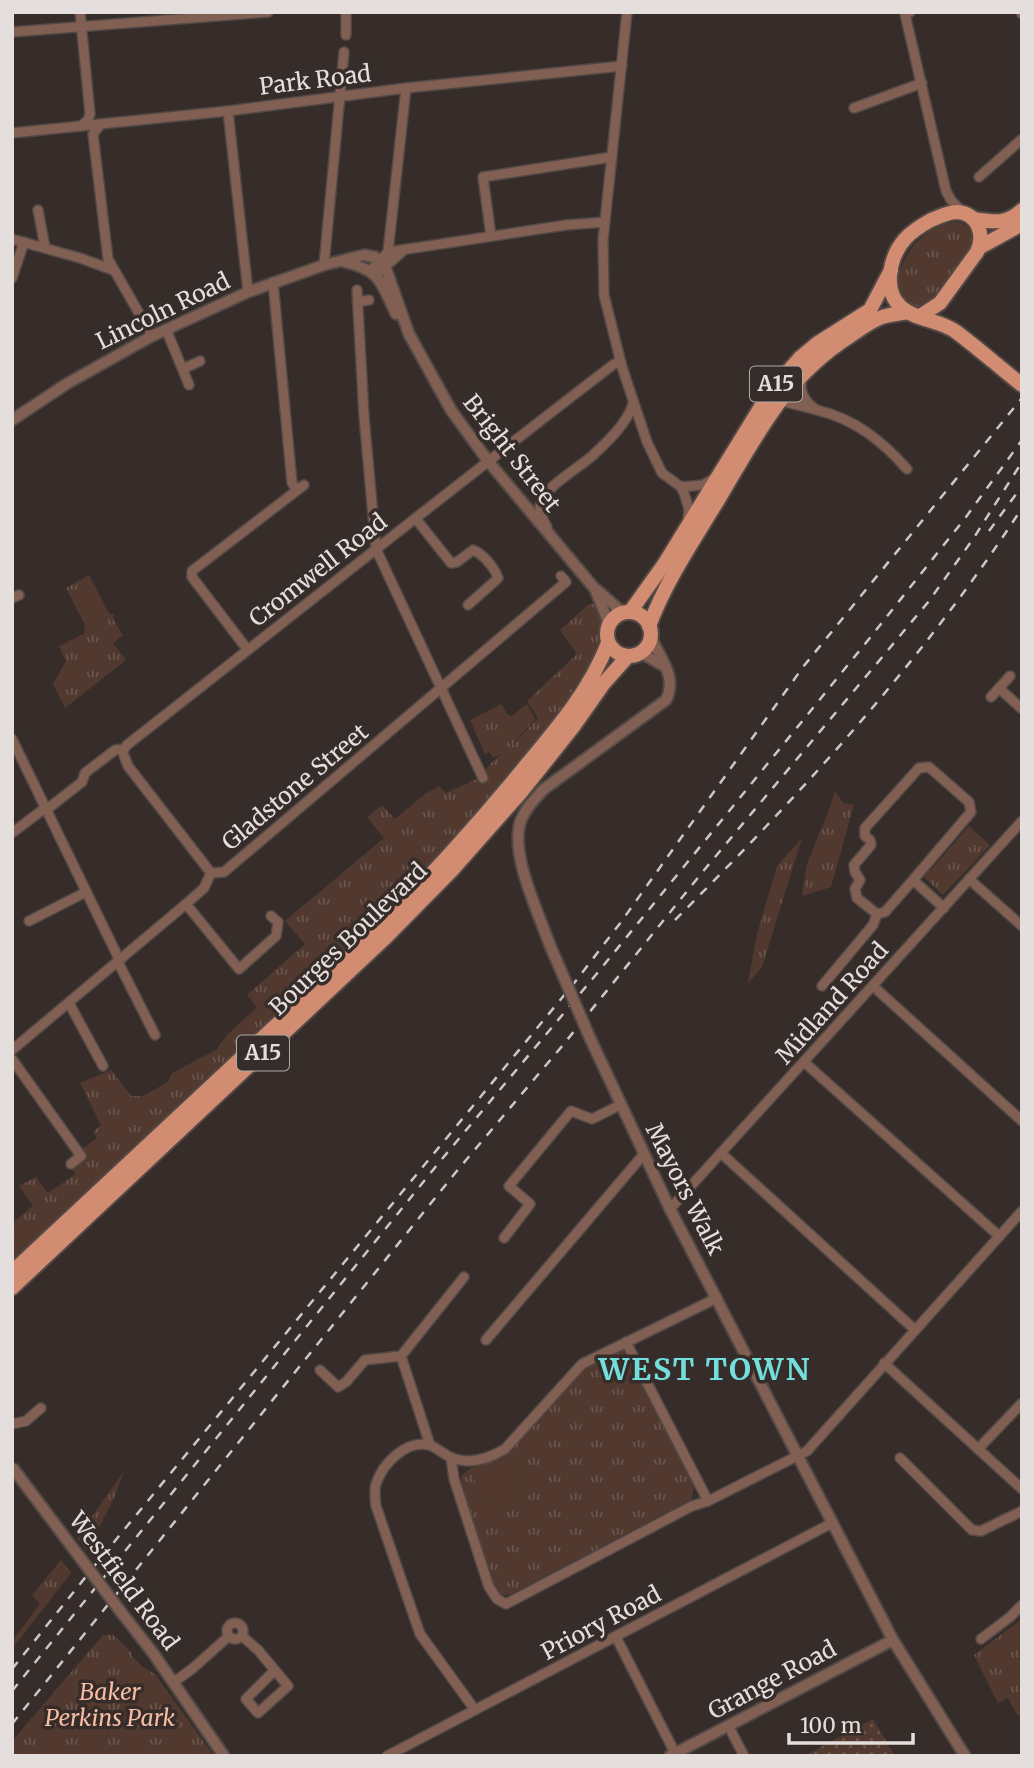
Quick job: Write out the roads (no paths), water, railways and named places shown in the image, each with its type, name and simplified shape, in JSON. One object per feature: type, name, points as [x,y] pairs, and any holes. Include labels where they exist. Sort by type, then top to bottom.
[{"type":"main road","points":[[1022,210],[1010,220],[999,223],[955,212],[944,215],[908,236],[900,247],[891,270],[891,289],[900,307],[953,330],[1022,385]]},
{"type":"main road","points":[[968,216],[981,232],[980,247]]},
{"type":"main road","points":[[914,314],[934,308],[951,290],[980,247],[1022,224]]},
{"type":"main road","name":"A15","points":[[608,643],[609,624],[617,615],[626,612],[666,563],[716,477],[780,378],[818,342],[870,310],[891,270]]},
{"type":"main road","points":[[951,290],[947,309],[953,330]]},
{"type":"main road","name":"A15","points":[[634,655],[645,649],[664,590],[754,438],[792,383],[831,348],[867,325],[887,315],[914,314]]},
{"type":"main road","points":[[626,612],[642,616],[650,632]]},
{"type":"main road","points":[[608,643],[616,653],[634,655]]},
{"type":"main road","name":"Bourges Boulevard","points":[[12,1272],[357,949],[428,878],[486,815],[547,741],[593,677],[608,643]]},
{"type":"main road","name":"Bourges Boulevard","points":[[12,1288],[376,946],[435,887],[522,791],[604,683],[634,655]]},
{"type":"street","points":[[80,12],[90,114],[80,127]]},
{"type":"street","points":[[12,32],[268,12]]},
{"type":"street","points":[[345,35],[346,12]]},
{"type":"street","points":[[627,12],[605,222],[602,272],[604,295],[633,404],[662,473],[681,487],[688,501],[688,525]]},
{"type":"street","points":[[908,13],[946,191],[951,200],[968,216]]},
{"type":"street","points":[[324,265],[344,51]]},
{"type":"street","name":"Park Road","points":[[12,133],[622,66]]},
{"type":"street","points":[[854,108],[922,83]]},
{"type":"street","points":[[384,259],[406,88]]},
{"type":"street","points":[[228,111],[248,292]]},
{"type":"street","points":[[93,134],[101,124]]},
{"type":"street","points":[[80,127],[89,129],[93,134],[106,249],[113,270],[152,336]]},
{"type":"street","points":[[979,177],[1022,139]]},
{"type":"street","points":[[491,236],[483,177],[612,157]]},
{"type":"street","points":[[38,211],[46,247]]},
{"type":"street","name":"Lincoln Road","points":[[342,261],[373,273],[384,259],[405,251],[566,225],[605,222]]},
{"type":"street","points":[[12,239],[46,247],[113,270]]},
{"type":"street","points":[[12,278],[24,242]]},
{"type":"street","name":"Lincoln Road","points":[[12,420],[68,383],[152,336],[248,292],[324,265],[364,255],[384,259],[405,251]]},
{"type":"street","name":"Bright Street","points":[[384,259],[409,334]]},
{"type":"street","name":"Bright Street","points":[[373,273],[442,397],[488,461],[595,589],[626,612]]},
{"type":"street","points":[[247,649],[192,577],[192,571],[301,488],[292,483],[273,282]]},
{"type":"street","points":[[357,290],[364,416],[376,550],[441,686],[483,766],[483,778]]},
{"type":"street","points":[[358,302],[369,300]]},
{"type":"street","points":[[166,329],[189,384]]},
{"type":"street","points":[[183,369],[200,361]]},
{"type":"street","name":"Cromwell Road","points":[[12,833],[82,782],[85,773],[115,750],[124,749],[247,649],[488,461],[614,364],[621,362]]},
{"type":"street","points":[[803,374],[800,386],[802,394],[817,410]]},
{"type":"street","points":[[780,378],[780,400],[852,422],[868,432],[907,469]]},
{"type":"street","points":[[554,538],[542,518],[540,504],[546,493],[591,457],[629,416],[633,404]]},
{"type":"street","points":[[617,430],[627,426],[642,426]]},
{"type":"street","points":[[681,487],[703,485],[716,477]]},
{"type":"street","points":[[416,519],[451,563],[457,562],[472,550],[478,552],[496,573],[498,578],[495,582],[468,605]]},
{"type":"street","name":"Gladstone Street","points":[[12,1050],[204,888],[211,873],[224,872],[566,582],[561,576]]},
{"type":"street","name":"Bright Street","points":[[595,589],[609,624]]},
{"type":"street","name":"Mayors Walk","points":[[650,632],[671,678],[670,693],[666,699],[534,799],[521,821],[519,856],[549,943],[643,1155],[892,1640],[965,1756]]},
{"type":"street","points":[[634,655],[666,668]]},
{"type":"street","points":[[991,697],[1010,676]]},
{"type":"street","points":[[999,688],[1022,709]]},
{"type":"street","points":[[12,739],[155,1035]]},
{"type":"street","points":[[124,749],[128,766],[211,873]]},
{"type":"street","points":[[929,766],[969,802],[971,812],[885,912],[877,914],[857,898],[855,889],[860,880],[854,866],[871,845],[865,828],[919,768],[929,766]]},
{"type":"street","name":"Midland Road","points":[[670,1209],[1022,821]]},
{"type":"street","points":[[913,880],[944,908]]},
{"type":"street","points":[[969,880],[1022,926]]},
{"type":"street","points":[[29,921],[86,892]]},
{"type":"street","points":[[186,904],[236,973],[276,936],[278,922],[271,916]]},
{"type":"street","points":[[822,986],[873,925],[877,914]]},
{"type":"street","points":[[822,967],[831,975]]},
{"type":"street","points":[[873,986],[1022,1121]]},
{"type":"street","points":[[69,1003],[103,1066]]},
{"type":"street","points":[[12,1059],[88,1166]]},
{"type":"street","points":[[804,1062],[999,1236]]},
{"type":"street","points":[[504,1238],[530,1204],[509,1186],[571,1111],[592,1119],[620,1105]]},
{"type":"street","points":[[722,1154],[914,1329]]},
{"type":"street","points":[[486,1340],[643,1155]]},
{"type":"street","points":[[71,1164],[81,1156]]},
{"type":"street","points":[[451,1458],[454,1479],[489,1587],[497,1599],[506,1604],[692,1506],[708,1502],[807,1451],[1022,1211]]},
{"type":"street","points":[[320,1370],[338,1387],[346,1382],[365,1360],[401,1356],[464,1277]]},
{"type":"street","points":[[475,1710],[420,1634],[376,1506],[375,1487],[380,1475],[401,1450],[412,1445],[430,1445],[451,1458],[489,1458],[505,1449],[582,1364],[717,1298]]},
{"type":"street","points":[[626,1342],[708,1502]]},
{"type":"street","points":[[401,1356],[430,1445]]},
{"type":"street","points":[[884,1363],[1022,1489]]},
{"type":"street","points":[[978,1449],[1022,1403]]},
{"type":"street","points":[[12,1424],[26,1421],[41,1408]]},
{"type":"street","points":[[900,1458],[972,1530],[981,1531],[1022,1511]]},
{"type":"street","name":"Westfield Road","points":[[12,1467],[174,1682],[225,1756]]},
{"type":"street","name":"Priory Road","points":[[387,1756],[832,1523]]},
{"type":"street","points":[[981,1639],[1022,1605]]},
{"type":"street","points":[[229,1636],[228,1628],[234,1623],[242,1627],[242,1636],[258,1650],[288,1686],[258,1713],[246,1699],[274,1671]]},
{"type":"street","points":[[174,1682],[229,1636]]},
{"type":"street","points":[[229,1636],[235,1639],[242,1636]]},
{"type":"street","points":[[616,1637],[673,1754]]},
{"type":"street","name":"Grange Road","points":[[673,1754],[892,1640]]},
{"type":"street","points":[[729,1727],[744,1756]]},
{"type":"railway","points":[[12,1669],[575,982],[803,667],[1022,398]]},
{"type":"railway","points":[[12,1691],[437,1165],[869,639],[966,517],[1022,440]]},
{"type":"railway","points":[[12,1724],[456,1172],[929,601],[1022,462]]},
{"type":"railway","points":[[989,531],[1022,486]]},
{"type":"railway","points":[[675,920],[815,774],[903,671],[984,564],[1022,508]]},
{"type":"district","name":"WEST TOWN","points":[[705,1370]]},
{"type":"park label","name":"Baker Perkins Park","points":[[110,1705]]}]
